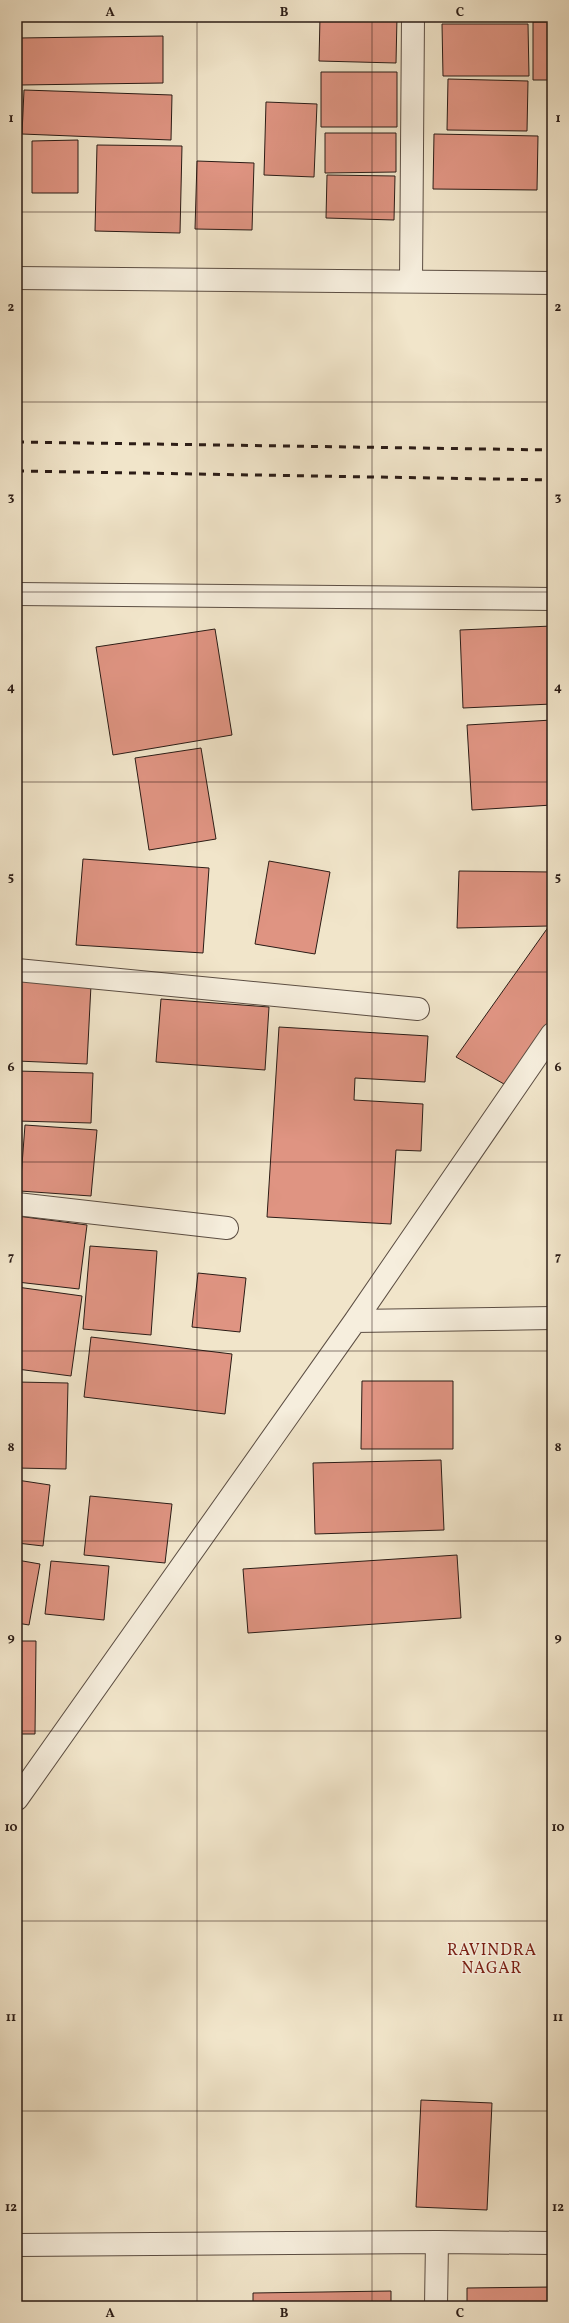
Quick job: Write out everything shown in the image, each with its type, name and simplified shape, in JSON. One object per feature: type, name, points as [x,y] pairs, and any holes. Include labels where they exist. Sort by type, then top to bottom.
[{"type":"street","points":[[411,281],[413,17]]},
{"type":"street","points":[[17,278],[552,283]]},
{"type":"street","points":[[17,594],[552,599]]},
{"type":"street","points":[[17,970],[418,1009]]},
{"type":"street","points":[[17,1799],[355,1321],[552,1034]]},
{"type":"street","points":[[17,1204],[226,1228]]},
{"type":"street","points":[[355,1321],[552,1318]]},
{"type":"street","points":[[17,2245],[437,2242],[552,2243]]},
{"type":"street","points":[[436,2306],[437,2242]]},
{"type":"building","points":[[275,17],[316,17],[317,19],[275,20]]},
{"type":"building","points":[[320,17],[397,17],[396,63],[319,61]]},
{"type":"building","points":[[533,22],[552,22],[552,80],[533,80]]},
{"type":"building","points":[[442,24],[528,24],[529,76],[443,76]]},
{"type":"building","points":[[163,36],[163,83],[20,85],[19,38]]},
{"type":"building","points":[[321,72],[397,72],[397,127],[321,127]]},
{"type":"building","points":[[448,79],[528,81],[527,131],[447,130]]},
{"type":"building","points":[[24,90],[172,95],[171,140],[22,134]]},
{"type":"building","points":[[266,102],[317,104],[314,177],[264,175]]},
{"type":"building","points":[[325,133],[396,133],[396,172],[325,173]]},
{"type":"building","points":[[434,134],[538,136],[537,190],[433,189]]},
{"type":"building","points":[[78,140],[78,193],[32,193],[32,141]]},
{"type":"building","points":[[97,145],[182,146],[180,233],[95,231]]},
{"type":"building","points":[[197,161],[254,163],[252,230],[195,229]]},
{"type":"building","points":[[327,175],[395,176],[394,220],[326,218]]},
{"type":"building","points":[[552,626],[552,704],[463,708],[460,630]]},
{"type":"building","points":[[215,629],[232,735],[113,755],[96,647]]},
{"type":"building","points":[[552,720],[552,805],[472,810],[467,725]]},
{"type":"building","points":[[201,748],[216,839],[149,850],[135,758]]},
{"type":"building","points":[[83,859],[209,868],[203,953],[76,945]]},
{"type":"building","points":[[269,861],[330,872],[315,954],[255,944]]},
{"type":"building","points":[[459,871],[552,872],[552,1018],[504,1084],[456,1057],[549,926],[457,928]]},
{"type":"building","points":[[17,981],[91,985],[87,1064],[17,1061]]},
{"type":"building","points":[[161,999],[269,1007],[265,1070],[156,1062]]},
{"type":"building","points":[[279,1027],[428,1036],[425,1082],[355,1078],[354,1100],[423,1104],[421,1151],[396,1150],[391,1224],[267,1217]]},
{"type":"building","points":[[17,1071],[93,1073],[91,1123],[17,1121]]},
{"type":"building","points":[[25,1125],[97,1130],[91,1196],[20,1191]]},
{"type":"building","points":[[17,1216],[87,1225],[79,1289],[17,1282]]},
{"type":"building","points":[[90,1246],[157,1251],[151,1335],[83,1329]]},
{"type":"building","points":[[198,1273],[246,1278],[240,1332],[192,1327]]},
{"type":"building","points":[[17,1287],[82,1296],[71,1376],[17,1369]]},
{"type":"building","points":[[91,1337],[232,1354],[225,1414],[84,1397]]},
{"type":"building","points":[[362,1381],[453,1381],[453,1449],[361,1449]]},
{"type":"building","points":[[17,1382],[68,1383],[66,1469],[17,1468]]},
{"type":"building","points":[[441,1460],[444,1530],[315,1534],[313,1463]]},
{"type":"building","points":[[17,1480],[50,1485],[43,1546],[17,1543]]},
{"type":"building","points":[[90,1496],[172,1504],[165,1563],[84,1555]]},
{"type":"building","points":[[457,1555],[461,1618],[248,1633],[243,1569]]},
{"type":"building","points":[[17,1560],[40,1564],[29,1625],[17,1623]]},
{"type":"building","points":[[51,1561],[109,1566],[104,1620],[45,1614]]},
{"type":"building","points":[[17,1641],[36,1641],[35,1734],[17,1734]]},
{"type":"building","points":[[421,2100],[492,2103],[487,2210],[416,2207]]},
{"type":"building","points":[[552,2287],[552,2306],[467,2306],[467,2288]]},
{"type":"building","points":[[391,2291],[391,2306],[253,2306],[253,2293]]},
{"type":"railway","points":[[17,442],[552,450]]},
{"type":"railway","points":[[17,471],[552,480]]},
{"type":"district","name":"RAVINDRA NAGAR","points":[[492,1958]]}]
